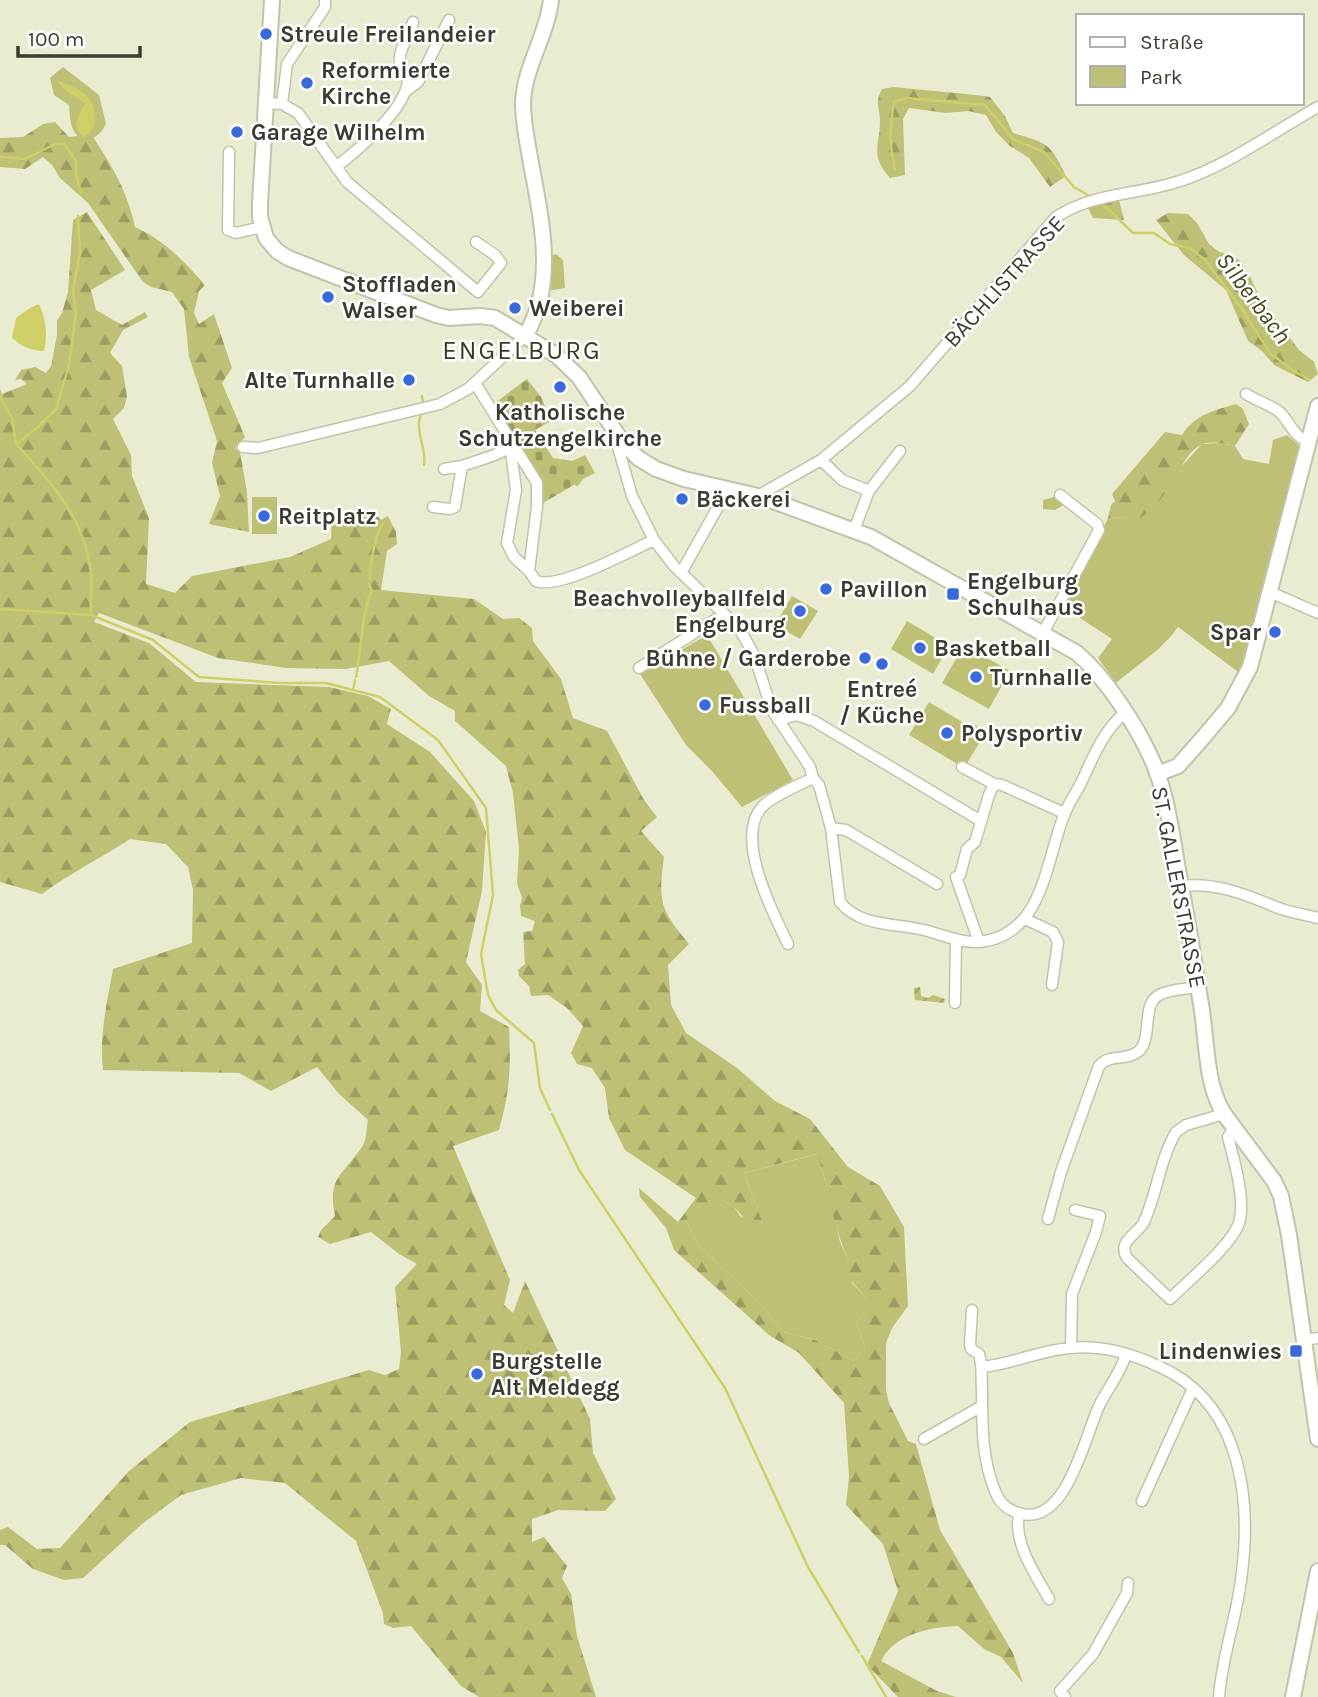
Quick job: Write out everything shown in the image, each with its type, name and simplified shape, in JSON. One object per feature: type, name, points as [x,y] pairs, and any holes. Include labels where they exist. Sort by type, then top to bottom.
[{"type":"street","points":[[229,152],[229,230],[236,233],[262,228],[260,203],[272,0]]},
{"type":"street","points":[[282,104],[287,64],[325,7],[326,0]]},
{"type":"street","points":[[243,447],[258,448],[425,408],[456,397],[525,336],[542,289],[544,261],[524,122],[523,94],[546,26],[551,0]]},
{"type":"street","points":[[336,167],[372,136],[406,91],[418,82],[449,20]]},
{"type":"street","points":[[406,91],[408,80],[398,59],[412,22]]},
{"type":"street","points":[[266,103],[282,104],[298,113],[347,182],[478,292],[501,263],[495,255],[476,242]]},
{"type":"street","name":"BÄCHLISTRASSE","points":[[762,497],[763,493],[821,460],[910,386],[1056,217],[1088,201],[1180,181],[1219,164],[1318,107]]},
{"type":"street","name":"ST. GALLERSTRASSE","points":[[262,228],[266,238],[277,251],[307,266],[441,317],[495,318],[556,355],[573,369],[621,440],[638,458],[656,469],[684,479],[762,497],[854,530],[1043,633],[1077,653],[1091,666],[1125,713],[1157,774],[1181,886],[1212,1083],[1224,1114],[1274,1181],[1281,1196],[1318,1439]]},
{"type":"street","points":[[475,383],[518,449],[538,488],[529,571]]},
{"type":"street","points":[[1246,394],[1279,411],[1290,428],[1309,442]]},
{"type":"street","points":[[1157,774],[1178,766],[1222,716],[1239,691],[1252,660],[1318,406]]},
{"type":"street","points":[[621,440],[618,447],[632,496],[654,540],[681,573],[745,637],[778,720],[819,785],[831,828],[837,891],[840,902],[848,911],[884,924],[924,930],[956,940],[979,942],[1001,936],[1025,919],[1038,897],[1064,813],[1111,726],[1125,713]]},
{"type":"street","points":[[444,469],[492,456],[514,446]]},
{"type":"street","points":[[514,446],[511,452],[516,490],[508,543],[514,557],[536,581],[551,583],[608,562],[654,540]]},
{"type":"street","points":[[854,530],[869,491],[900,451]]},
{"type":"street","points":[[821,460],[842,480],[869,491]]},
{"type":"street","points":[[433,507],[455,507],[461,466]]},
{"type":"street","points":[[681,573],[728,489]]},
{"type":"street","points":[[1043,633],[1097,533],[1097,524],[1060,495]]},
{"type":"street","points":[[1270,592],[1318,613]]},
{"type":"street","points":[[639,668],[724,614]]},
{"type":"street","points":[[778,720],[797,715],[814,721],[981,821]]},
{"type":"street","points":[[962,767],[994,784],[1002,785],[1064,813]]},
{"type":"street","points":[[788,944],[761,886],[755,860],[753,826],[763,805],[813,778]]},
{"type":"street","points":[[979,942],[956,877],[960,875],[967,849],[975,842],[994,784]]},
{"type":"street","points":[[831,828],[846,830],[937,884]]},
{"type":"street","points":[[1181,886],[1219,887],[1254,896],[1272,906],[1318,918]]},
{"type":"street","points":[[1025,919],[1056,935],[1058,942],[1052,985]]},
{"type":"street","points":[[956,940],[956,1003]]},
{"type":"street","points":[[1048,1219],[1061,1172],[1099,1066],[1110,1058],[1129,1056],[1141,1049],[1146,1039],[1150,1010],[1156,997],[1163,993],[1198,987]]},
{"type":"street","points":[[1224,1114],[1186,1125],[1176,1132],[1143,1222],[1125,1243],[1124,1255],[1170,1299],[1228,1242],[1238,1226],[1241,1205],[1228,1135],[1234,1128]]},
{"type":"street","points":[[1071,1348],[1072,1294],[1100,1216],[1075,1210]]},
{"type":"street","points":[[972,1310],[970,1344],[971,1349],[979,1354],[982,1367],[985,1449],[994,1490],[1006,1508],[1019,1514],[1039,1513],[1051,1507],[1060,1497],[1073,1473],[1100,1405],[1126,1354]]},
{"type":"street","points":[[1303,1340],[1318,1338]]},
{"type":"street","points":[[982,1367],[1002,1365],[1071,1348],[1098,1349],[1126,1354],[1162,1368],[1194,1388],[1209,1403],[1235,1454],[1244,1497],[1242,1573],[1219,1697]]},
{"type":"street","points":[[1142,1501],[1194,1388]]},
{"type":"street","points":[[924,1438],[982,1406]]},
{"type":"street","points":[[1019,1514],[1023,1548],[1049,1600]]},
{"type":"street","points":[[1293,1697],[1318,1571]]},
{"type":"street","points":[[1063,1694],[1093,1654],[1127,1592],[1128,1583]]},
{"type":"green space","points":[[63,67],[99,95],[106,124],[94,137],[82,140],[78,137],[71,125],[69,105],[54,95],[50,78]]},
{"type":"green space","points":[[894,87],[990,97],[1005,116],[1013,133],[1040,142],[1051,150],[1066,176],[1050,187],[1029,158],[1010,146],[996,132],[986,115],[968,111],[946,113],[909,108],[903,119],[905,175],[890,178],[880,162],[877,150],[880,121],[878,102],[882,89]]},
{"type":"green space","points":[[55,122],[69,137],[91,134],[118,179],[135,227],[173,252],[205,285],[199,291],[194,313],[199,324],[214,314],[232,368],[222,383],[245,437],[235,448],[240,452],[247,492],[249,532],[209,524],[220,496],[212,463],[217,441],[189,357],[184,309],[172,292],[151,287],[143,282],[88,203],[60,178],[43,157],[25,169],[0,167],[0,138],[23,137],[43,124]]},
{"type":"green space","points":[[1119,200],[1124,220],[1093,218],[1087,206]]},
{"type":"green space","points":[[87,212],[125,270],[91,290],[96,310],[122,325],[145,312],[148,317],[123,330],[110,353],[122,366],[127,397],[124,408],[113,419],[131,455],[132,476],[149,518],[146,584],[175,593],[192,576],[290,557],[331,539],[332,519],[358,510],[369,511],[381,520],[388,516],[396,532],[397,544],[387,551],[381,590],[474,599],[503,619],[519,618],[532,628],[533,641],[561,679],[573,718],[607,731],[644,800],[657,817],[641,831],[664,857],[661,885],[663,905],[689,944],[668,965],[671,1005],[686,1033],[737,1068],[775,1101],[810,1119],[848,1167],[880,1186],[904,1227],[908,1306],[892,1328],[886,1343],[886,1390],[889,1403],[908,1441],[916,1444],[940,1530],[1013,1653],[1023,1683],[1001,1657],[984,1649],[958,1626],[925,1630],[904,1638],[887,1652],[881,1661],[937,1691],[956,1697],[898,1697],[867,1665],[898,1591],[883,1544],[846,1505],[849,1476],[844,1403],[799,1353],[769,1335],[674,1250],[666,1228],[640,1197],[639,1188],[678,1222],[696,1198],[625,1150],[609,1118],[605,1088],[592,1068],[577,1064],[571,1053],[583,1026],[567,1008],[548,995],[531,996],[529,986],[519,976],[518,970],[525,964],[523,932],[532,931],[535,921],[521,916],[522,898],[517,883],[519,848],[513,793],[506,766],[455,721],[455,711],[429,696],[389,661],[346,669],[286,668],[218,658],[99,613],[94,622],[149,643],[196,682],[329,687],[368,696],[391,709],[387,724],[430,752],[474,801],[486,832],[482,891],[466,962],[482,985],[480,1011],[509,1027],[510,1067],[508,1091],[499,1130],[453,1146],[510,1280],[504,1305],[513,1313],[525,1281],[590,1419],[593,1453],[616,1499],[605,1511],[558,1510],[532,1519],[532,1542],[544,1537],[567,1566],[562,1578],[571,1594],[577,1636],[596,1697],[479,1697],[461,1686],[411,1626],[393,1628],[384,1624],[383,1613],[356,1541],[285,1483],[241,1478],[181,1495],[142,1524],[83,1578],[64,1580],[33,1569],[5,1545],[0,1545],[0,1530],[8,1527],[37,1549],[60,1548],[129,1471],[190,1422],[369,1370],[385,1375],[399,1369],[401,1352],[395,1287],[417,1264],[371,1232],[330,1244],[318,1237],[335,1216],[335,1184],[364,1144],[368,1120],[339,1094],[317,1067],[271,1091],[239,1073],[103,1070],[103,1032],[113,969],[192,943],[193,890],[188,867],[166,844],[130,839],[42,894],[0,882],[0,389],[2,394],[27,384],[21,379],[15,380],[21,370],[35,367],[46,373],[51,366],[57,321],[68,292],[73,220]],"holes":[[[817,1154],[839,1235],[849,1261],[846,1275],[866,1298],[866,1311],[856,1322],[865,1348],[854,1361],[815,1340],[783,1332],[762,1305],[698,1245],[686,1221],[695,1208],[720,1199],[734,1207],[754,1229],[764,1226],[744,1173]]]},
{"type":"green space","points":[[1168,213],[1188,214],[1197,223],[1209,244],[1219,252],[1239,260],[1248,272],[1261,300],[1299,350],[1314,362],[1318,374],[1308,382],[1274,365],[1262,351],[1248,341],[1226,290],[1184,255],[1156,220]]},
{"type":"green space","points":[[556,254],[563,260],[565,288],[547,291],[551,256]]},
{"type":"green space","points":[[527,379],[541,397],[548,413],[552,411],[556,418],[535,430],[553,458],[572,461],[585,455],[595,473],[583,479],[578,486],[574,485],[538,506],[534,485],[492,405]]},
{"type":"green space","points":[[1236,404],[1243,409],[1249,424],[1235,446],[1213,443],[1201,445],[1187,457],[1167,490],[1147,513],[1136,520],[1129,517],[1108,518],[1111,505],[1115,501],[1112,494],[1165,432],[1182,435],[1199,418]]},
{"type":"green space","points":[[1287,435],[1304,450],[1241,674],[1178,627],[1157,650],[1116,683],[1098,658],[1112,639],[1065,608],[1108,518],[1129,517],[1164,494],[1180,468],[1202,444],[1235,446],[1243,459],[1269,464],[1273,440]]},
{"type":"green space","points":[[1057,496],[1065,504],[1055,510],[1043,509],[1043,500]]},
{"type":"green space","name":"Reitplatz","points":[[252,497],[277,497],[277,534],[252,534]]},
{"type":"green space","points":[[792,596],[818,611],[800,639],[775,625]]},
{"type":"green space","name":"Basketball","points":[[907,621],[949,646],[933,674],[891,649]]},
{"type":"green space","name":"Fussball","points":[[707,635],[793,780],[742,807],[686,745],[640,674]]},
{"type":"green space","name":"Turnhalle","points":[[964,645],[1010,671],[989,709],[942,683]]},
{"type":"green space","name":"Polysportiv","points":[[929,702],[972,728],[975,725],[986,732],[964,768],[909,735]]},
{"type":"green space","points":[[920,987],[921,996],[928,998],[933,995],[945,999],[944,1003],[915,1000],[914,988]]},
{"type":"green space","points":[[818,1154],[840,1242],[849,1261],[852,1283],[866,1298],[866,1311],[856,1322],[865,1348],[854,1361],[815,1340],[783,1332],[762,1305],[698,1245],[686,1221],[695,1207],[720,1199],[734,1207],[740,1216],[764,1226],[744,1173]]},
{"type":"shaded area","points":[[57,81],[78,89],[93,105],[94,125],[83,137],[76,125],[85,103],[66,91]]},
{"type":"shaded area","points":[[39,304],[46,328],[44,351],[27,348],[12,338],[16,318]]},
{"type":"waterway","name":"Silberbach","points":[[895,170],[890,136],[894,102],[906,98],[985,105],[1013,139],[1044,152],[1074,187],[1091,197]]},
{"type":"waterway","points":[[0,157],[25,159],[55,144],[64,144],[76,161],[81,193]]},
{"type":"waterway","name":"Silberbach","points":[[1098,203],[1104,205],[1133,233],[1154,233],[1170,244],[1190,248],[1205,260],[1242,309],[1270,353],[1310,380]]},
{"type":"waterway","points":[[78,216],[80,253],[73,290],[76,313],[69,365],[56,409],[16,444],[52,485],[80,530],[91,572],[91,615]]},
{"type":"waterway","points":[[422,396],[423,403]]},
{"type":"waterway","points":[[0,397],[12,418],[16,444]]},
{"type":"waterway","points":[[423,411],[419,431],[424,465]]},
{"type":"waterway","points":[[370,579],[374,550],[383,523]]},
{"type":"waterway","points":[[356,677],[364,618],[372,592],[369,584]]},
{"type":"waterway","points":[[0,609],[91,615],[153,640],[199,677],[279,683],[326,683],[380,697],[438,740],[486,808],[493,895],[481,954],[488,995],[496,1010],[534,1043],[540,1088],[550,1110]]},
{"type":"waterway","points":[[353,690],[355,680]]},
{"type":"waterway","points":[[552,1114],[579,1170],[725,1388],[808,1567],[859,1652]]},
{"type":"waterway","points":[[862,1656],[886,1697]]},
{"type":"place","name":"Streule Freilandeier","points":[[266,34]]},
{"type":"place","name":"Reformierte Kirche","points":[[307,83]]},
{"type":"place","name":"Garage Wilhelm","points":[[237,132]]},
{"type":"place","name":"Stoffladen Walser","points":[[328,297]]},
{"type":"place","name":"Weiberei","points":[[515,308]]},
{"type":"place","name":"Alte Turnhalle","points":[[409,380]]},
{"type":"place","name":"Katholische Schutzengelkirche","points":[[560,387]]},
{"type":"place","name":"Bäckerei","points":[[682,499]]},
{"type":"place","name":"Reitplatz","points":[[264,516]]},
{"type":"place","name":"Pavillon","points":[[826,589]]},
{"type":"place","name":"Engelburg Schulhaus","points":[[953,594]]},
{"type":"place","name":"Beachvolleyballfeld Engelburg","points":[[800,611]]},
{"type":"place","name":"Spar","points":[[1275,632]]},
{"type":"place","name":"Basketball","points":[[920,648]]},
{"type":"place","name":"Bühne / Garderobe","points":[[865,658]]},
{"type":"place","name":"Entreé / Küche","points":[[882,664]]},
{"type":"place","name":"Turnhalle","points":[[976,677]]},
{"type":"place","name":"Fussball","points":[[705,705]]},
{"type":"place","name":"Polysportiv","points":[[947,733]]},
{"type":"place","name":"Lindenwies","points":[[1296,1351]]},
{"type":"place","name":"Burgstelle Alt Meldegg","points":[[477,1374]]},
{"type":"district","name":"ENGELBURG","points":[[522,350]]}]
